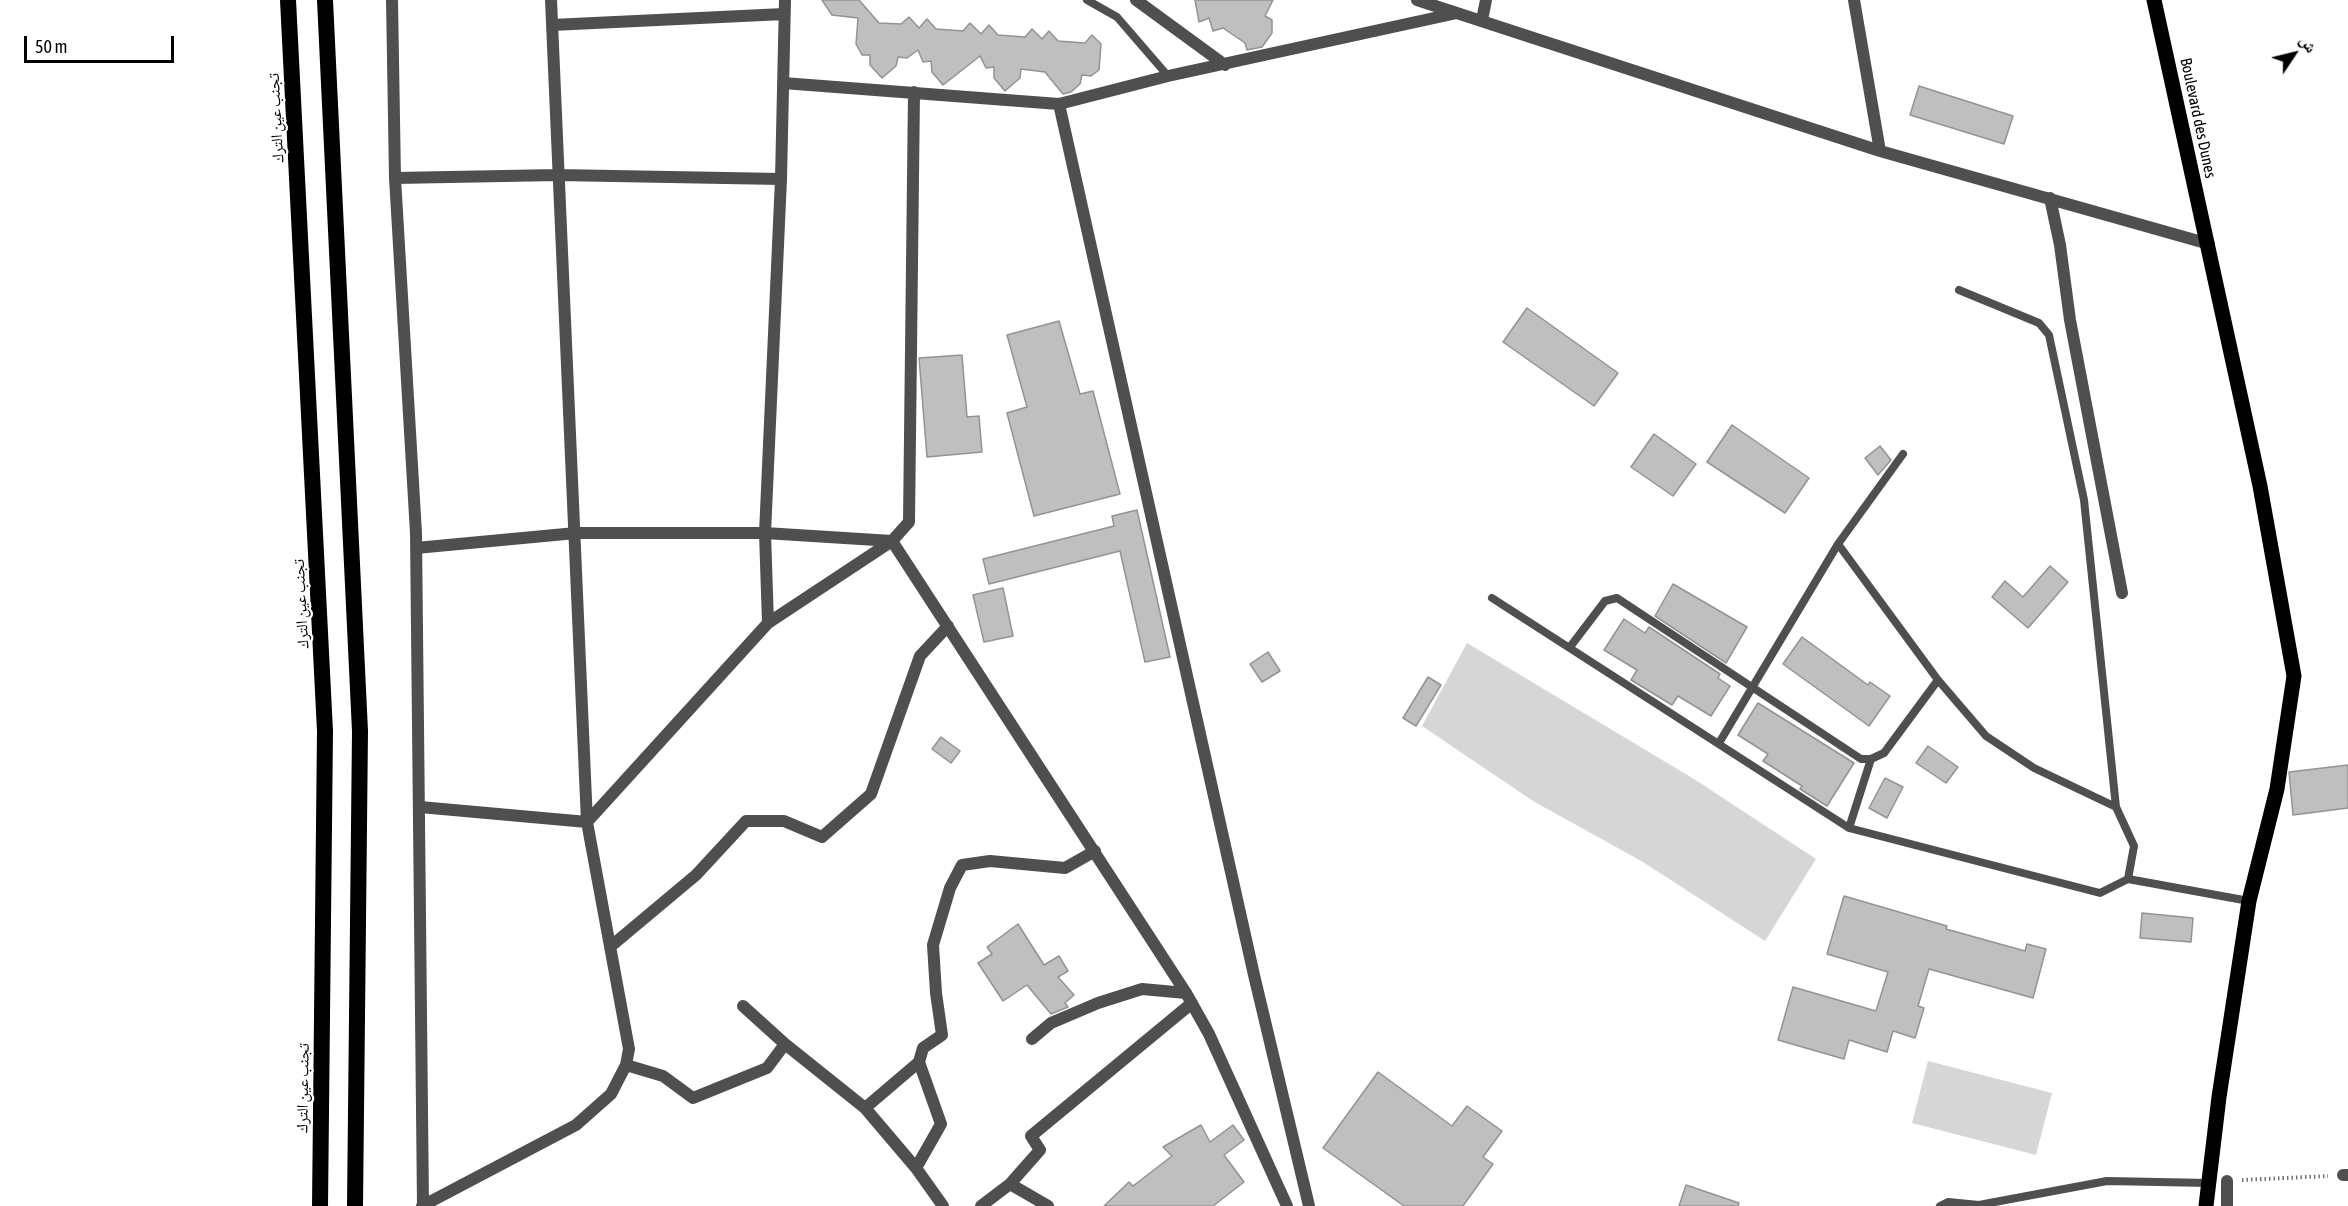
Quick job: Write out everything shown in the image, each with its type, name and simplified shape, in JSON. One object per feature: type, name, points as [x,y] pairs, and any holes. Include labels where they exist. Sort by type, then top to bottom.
[{"type":"highway","name":"تجنب عين الترك","points":[[288,0],[325,731],[320,1206]]},
{"type":"highway","points":[[325,0],[360,731],[355,1206]]},
{"type":"main road","name":"Boulevard des Dunes","points":[[2154,0],[2260,486],[2294,676],[2277,789],[2249,901],[2219,1097],[2206,1206]]},
{"type":"street","points":[[392,0],[395,178],[416,548],[422,1206],[576,1125],[611,1094],[626,1065],[629,1049],[587,822],[551,0]]},
{"type":"street","points":[[768,623],[765,533],[781,179],[785,0]]},
{"type":"street","points":[[1136,0],[1225,65]]},
{"type":"street","points":[[1417,0],[1880,151],[2209,244]]},
{"type":"street","points":[[1482,21],[1486,0]]},
{"type":"street","points":[[1854,0],[1880,151]]},
{"type":"street","points":[[783,83],[1059,104],[1168,76],[1459,13]]},
{"type":"street","points":[[552,26],[784,14]]},
{"type":"street","points":[[587,822],[768,623],[892,541],[909,522],[914,92]]},
{"type":"street","points":[[1059,104],[1254,975],[1309,1206]]},
{"type":"street","points":[[395,178],[558,175],[781,179]]},
{"type":"street","points":[[2050,198],[2060,244],[2070,320],[2122,593]]},
{"type":"street","points":[[416,548],[576,533],[765,533],[892,541]]},
{"type":"street","points":[[892,541],[1189,998],[1209,1034],[1287,1206]]},
{"type":"street","points":[[610,947],[696,875],[746,821],[784,821],[822,837],[871,794],[920,656],[948,626]]},
{"type":"street","points":[[420,807],[587,822]]},
{"type":"street","points":[[865,1108],[918,1062],[923,1048],[942,1035],[933,945],[950,888],[962,865],[990,861],[1065,868],[1095,851]]},
{"type":"street","points":[[1032,1039],[1051,1023],[1098,1003],[1143,989],[1189,998]]},
{"type":"street","points":[[981,1206],[1010,1184],[1040,1150],[1031,1136],[1189,998]]},
{"type":"street","points":[[743,1006],[785,1044],[865,1108],[916,1168],[943,1206]]},
{"type":"street","points":[[626,1065],[663,1076],[693,1098],[766,1068],[785,1044]]},
{"type":"street","points":[[916,1168],[941,1124],[918,1062]]},
{"type":"street","points":[[2227,1181],[2227,1206]]},
{"type":"street","points":[[1010,1184],[1048,1206]]},
{"type":"lane","points":[[1087,0],[1117,17],[1168,76]]},
{"type":"lane","points":[[1959,290],[2039,323],[2049,335],[2084,500],[2116,807],[2134,846],[2128,879]]},
{"type":"lane","points":[[1719,743],[1838,544],[1902,453]]},
{"type":"lane","points":[[1838,544],[1938,680],[1986,736],[2034,768],[2116,807]]},
{"type":"lane","points":[[1492,598],[1850,828],[2100,893],[2128,879],[2249,901]]},
{"type":"lane","points":[[1570,647],[1605,601],[1617,598],[1862,759],[1871,759],[1884,753],[1938,680]]},
{"type":"lane","points":[[1850,828],[1871,759]]},
{"type":"lane","points":[[1940,1206],[1948,1202],[1979,1205],[2107,1181],[2209,1183]]},
{"type":"path","points":[[2227,1181],[2345,1175]]},
{"type":"shaded area","points":[[1467,643],[1694,779],[1816,859],[1765,941],[1643,862],[1533,801],[1422,726]]},
{"type":"shaded area","points":[[1928,1061],[2052,1093],[2036,1155],[1912,1123]]},
{"type":"building","points":[[822,0],[859,0],[879,23],[901,24],[909,17],[919,28],[927,19],[936,29],[963,31],[970,23],[981,34],[989,25],[998,35],[1025,37],[1032,29],[1042,39],[1049,31],[1058,41],[1085,43],[1092,35],[1101,44],[1099,70],[1091,76],[1082,75],[1080,84],[1071,92],[1063,94],[1045,72],[1021,69],[1020,78],[1005,91],[994,78],[994,67],[986,68],[980,56],[943,85],[932,72],[931,61],[923,62],[918,50],[907,58],[898,57],[896,66],[882,78],[870,65],[870,55],[862,55],[856,44],[858,18],[832,15]]},
{"type":"building","points":[[1195,0],[1273,0],[1265,16],[1272,20],[1272,33],[1262,47],[1247,50],[1245,43],[1223,28],[1213,31],[1209,18],[1199,22]]},
{"type":"building","points":[[1919,86],[2013,116],[2004,144],[1910,115]]},
{"type":"building","points":[[1527,308],[1618,373],[1594,406],[1503,342]]},
{"type":"building","points":[[1059,321],[1080,394],[1093,391],[1120,494],[1034,516],[1007,413],[1027,407],[1007,335]]},
{"type":"building","points":[[962,355],[967,417],[979,416],[982,452],[927,457],[919,358]]},
{"type":"building","points":[[1732,425],[1809,478],[1785,513],[1707,462]]},
{"type":"building","points":[[1654,434],[1696,464],[1673,496],[1631,467]]},
{"type":"building","points":[[1880,446],[1891,460],[1878,475],[1865,458]]},
{"type":"building","points":[[1137,510],[1170,657],[1145,662],[1120,551],[989,584],[983,559],[1114,526],[1112,516]]},
{"type":"building","points":[[2050,566],[2068,582],[2028,628],[1992,597],[2005,581],[2023,597]]},
{"type":"building","points":[[1673,584],[1747,627],[1726,663],[1655,616]]},
{"type":"building","points":[[1003,588],[1013,636],[984,642],[973,595]]},
{"type":"building","points":[[1624,619],[1645,633],[1649,627],[1720,674],[1718,678],[1730,686],[1711,716],[1678,696],[1672,705],[1631,680],[1637,670],[1604,650]]},
{"type":"building","points":[[1802,637],[1868,685],[1870,682],[1890,696],[1869,726],[1783,664]]},
{"type":"building","points":[[1268,652],[1280,671],[1262,682],[1250,664]]},
{"type":"building","points":[[1428,677],[1441,685],[1416,726],[1403,718]]},
{"type":"building","points":[[1758,703],[1854,763],[1827,806],[1800,789],[1802,786],[1763,761],[1768,754],[1738,735]]},
{"type":"building","points":[[941,737],[960,751],[951,763],[932,749]]},
{"type":"building","points":[[1928,746],[1958,767],[1946,783],[1916,763]]},
{"type":"building","points":[[2348,765],[2348,808],[2293,815],[2289,772]]},
{"type":"building","points":[[1885,778],[1903,787],[1887,818],[1869,808]]},
{"type":"building","points":[[1844,896],[1947,926],[1946,929],[2025,951],[2027,944],[2046,949],[2033,998],[1929,969],[1918,1006],[1924,1008],[1915,1038],[1893,1031],[1887,1052],[1849,1040],[1844,1059],[1778,1040],[1793,987],[1876,1011],[1888,972],[1827,954]]},
{"type":"building","points":[[2142,913],[2193,918],[2191,942],[2140,938]]},
{"type":"building","points":[[1018,924],[1044,965],[1059,956],[1068,971],[1058,977],[1074,995],[1065,1003],[1068,1007],[1051,1014],[1027,985],[1003,1001],[978,963],[992,954],[987,947]]},
{"type":"building","points":[[1378,1072],[1452,1126],[1467,1106],[1502,1131],[1483,1157],[1493,1164],[1463,1206],[1404,1206],[1323,1148]]},
{"type":"building","points":[[1201,1125],[1210,1142],[1233,1125],[1244,1140],[1224,1155],[1244,1182],[1213,1206],[1104,1206],[1129,1182],[1133,1186],[1172,1156],[1163,1147]]},
{"type":"building","points":[[1686,1185],[1739,1203],[1738,1206],[1679,1206]]}]
